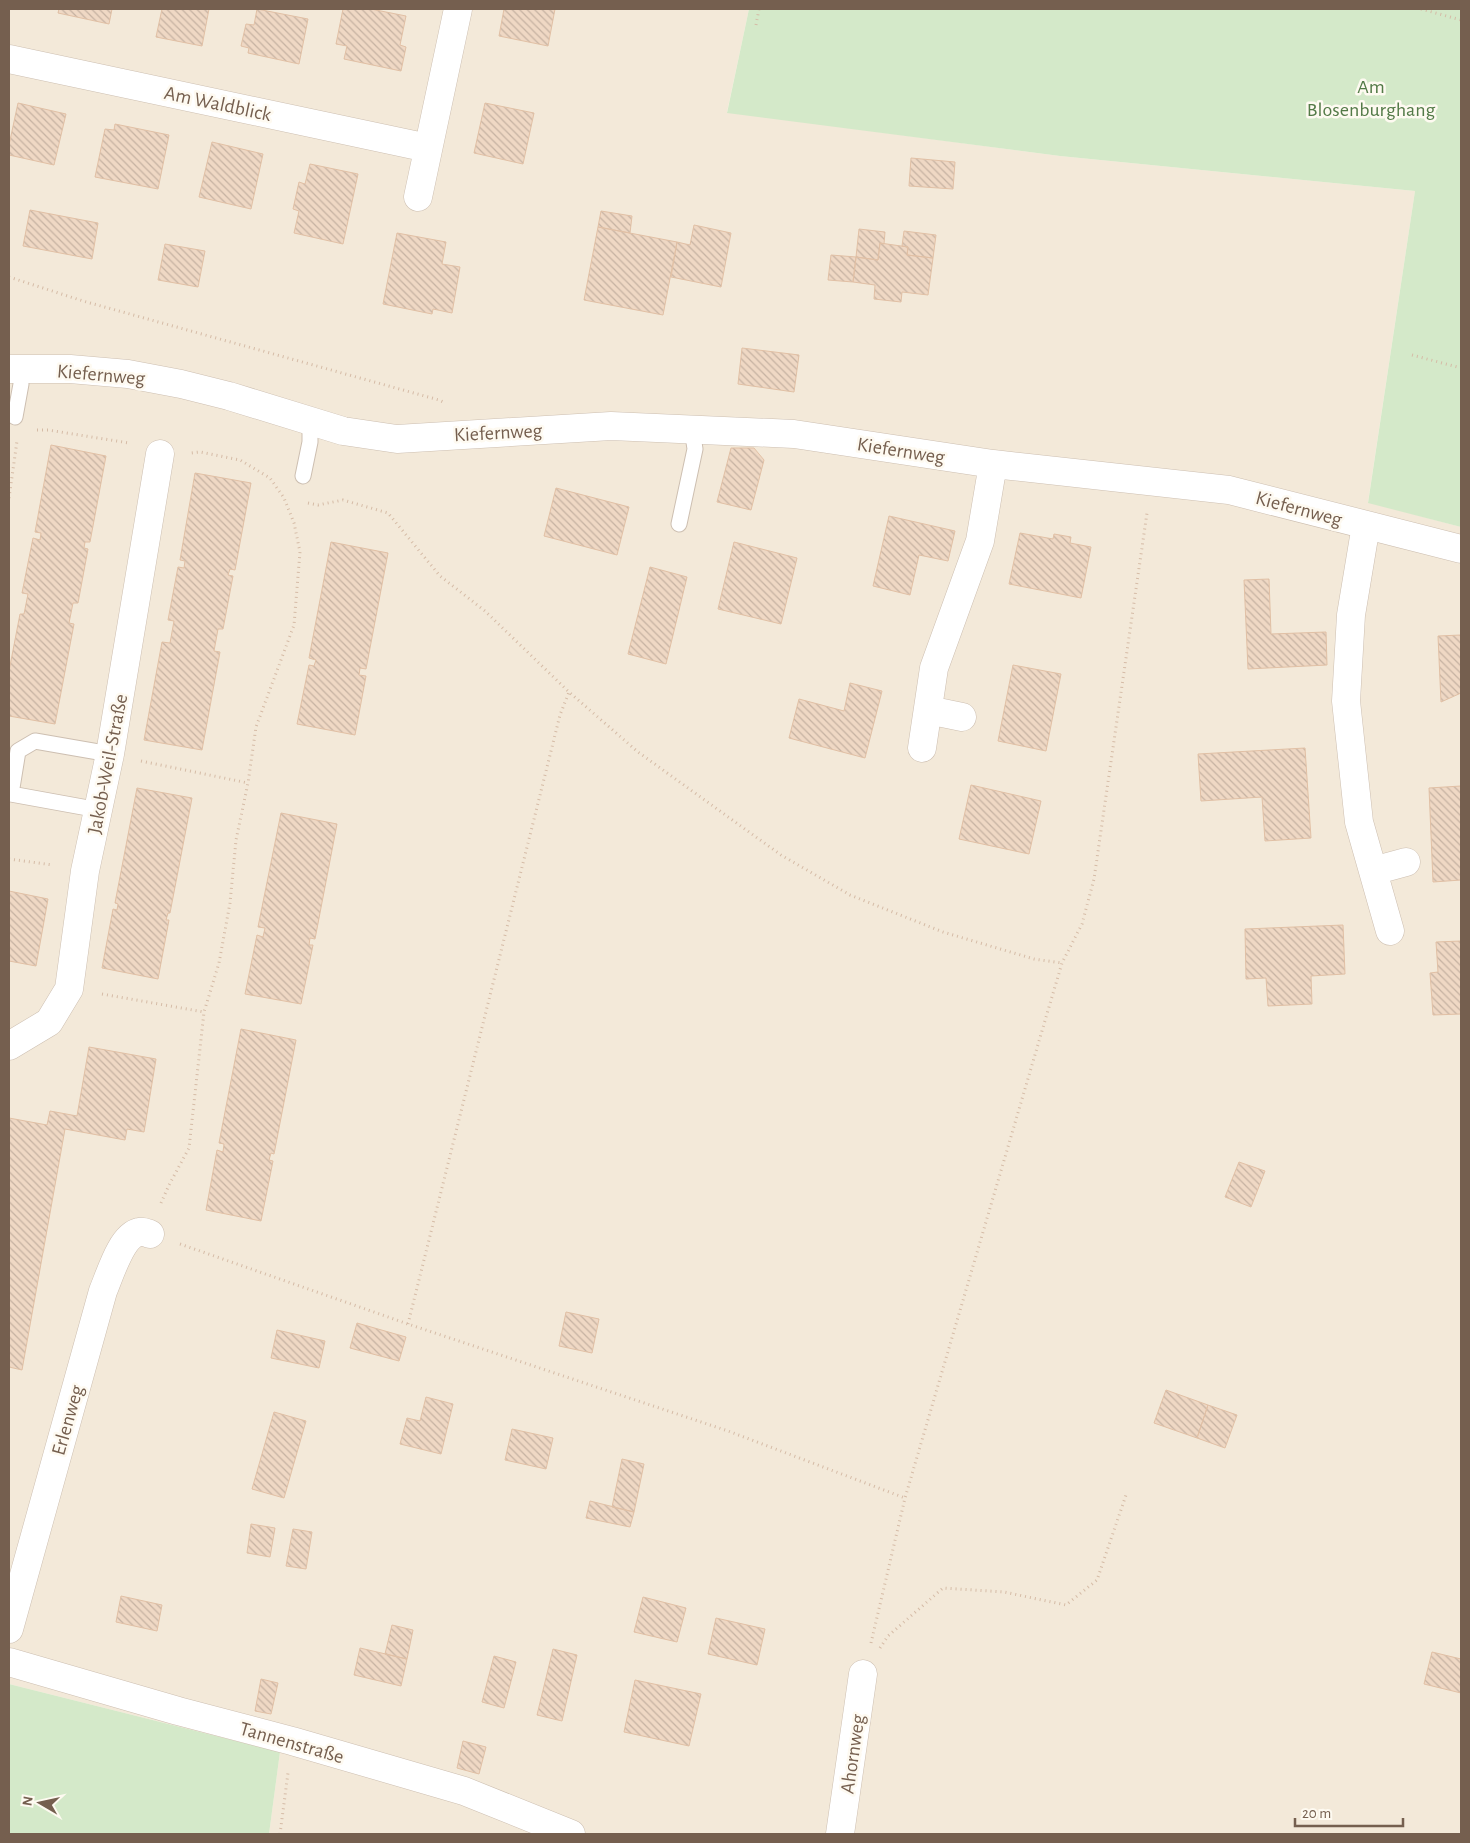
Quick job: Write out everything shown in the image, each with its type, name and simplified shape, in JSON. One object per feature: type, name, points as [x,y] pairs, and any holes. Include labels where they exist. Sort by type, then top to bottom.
[{"type":"street","points":[[418,197],[458,9]]},
{"type":"street","name":"Am Waldblick","points":[[9,59],[428,148]]},
{"type":"street","name":"Kiefernweg","points":[[15,369],[70,369],[128,374],[229,396],[343,431],[397,439],[611,426],[794,434],[993,464],[1152,480],[1229,490],[1461,549]]},
{"type":"street","name":"Jakob-Weil-Straße","points":[[9,1046],[49,1022],[69,988],[85,871],[110,754],[160,454]]},
{"type":"street","points":[[922,748],[934,668],[980,541],[993,464]]},
{"type":"street","name":"Kiefernweg","points":[[1366,525],[1351,615],[1346,701],[1359,822],[1390,931]]},
{"type":"street","points":[[928,710],[962,717]]},
{"type":"street","points":[[1373,871],[1406,862]]},
{"type":"street","name":"Erlenweg","points":[[9,1629],[103,1290],[118,1253],[127,1241],[132,1235],[154,1223]]},
{"type":"street","name":"Tannenstraße","points":[[9,1662],[178,1711],[292,1741],[464,1792],[571,1834]]},
{"type":"street","name":"Ahornweg","points":[[840,1834],[863,1674]]},
{"type":"lane","points":[[15,369],[21,384],[15,417]]},
{"type":"lane","points":[[303,476],[310,442],[310,422]]},
{"type":"lane","points":[[678,524],[695,449],[692,429]]},
{"type":"lane","points":[[99,810],[11,794],[18,751],[35,741],[110,754]]},
{"type":"path","points":[[756,25],[759,9]]},
{"type":"path","points":[[1421,9],[1461,20]]},
{"type":"path","points":[[9,277],[83,301],[439,400],[447,405]]},
{"type":"path","points":[[1412,355],[1461,368]]},
{"type":"path","points":[[29,431],[48,430],[125,442],[160,454],[200,452],[240,460],[270,478],[284,498],[294,523],[300,552],[294,625],[256,727],[248,783],[236,840],[230,903],[219,963],[204,1012],[189,1148],[168,1185],[154,1223],[408,1324],[728,1431],[905,1498]]},
{"type":"path","points":[[9,498],[19,432]]},
{"type":"path","points":[[863,1674],[905,1498],[1062,963],[1082,924],[1094,879],[1152,480]]},
{"type":"path","points":[[284,498],[293,500]]},
{"type":"path","points":[[302,502],[318,505],[343,500],[388,513],[440,576],[485,611],[569,692],[599,716],[638,752],[781,855],[850,895],[962,938],[1034,959],[1062,963]]},
{"type":"path","points":[[408,1324],[560,715],[569,692]]},
{"type":"path","points":[[110,754],[248,783]]},
{"type":"path","points":[[9,859],[42,863]]},
{"type":"path","points":[[69,988],[204,1012]]},
{"type":"path","points":[[863,1674],[888,1636],[943,1588],[1004,1592],[1066,1605],[1097,1580],[1126,1495]]},
{"type":"path","points":[[280,1834],[292,1741]]},
{"type":"shaded area","points":[[9,9],[749,9],[727,112],[1060,156],[1415,191],[1368,502],[1461,527],[1461,1834],[269,1834],[280,1752],[9,1684]]},
{"type":"green space","name":"Am Blosenburghang","points":[[749,9],[1461,9],[1461,527],[1368,503],[1415,191],[1060,156],[727,113]]},
{"type":"green space","points":[[9,1684],[280,1752],[269,1834],[9,1834]]},
{"type":"building","points":[[59,9],[112,9],[109,24],[58,13]]},
{"type":"building","points":[[162,9],[209,9],[202,46],[156,37]]},
{"type":"building","points":[[257,9],[308,19],[299,64],[248,53],[249,48],[241,46],[246,24],[254,25]]},
{"type":"building","points":[[343,9],[371,9],[406,16],[400,45],[406,47],[401,71],[344,59],[347,46],[336,44]]},
{"type":"building","points":[[504,9],[555,9],[548,46],[499,36]]},
{"type":"building","points":[[18,103],[66,114],[54,165],[9,155],[9,145]]},
{"type":"building","points":[[485,103],[534,113],[523,164],[474,153]]},
{"type":"building","points":[[115,124],[169,135],[158,189],[95,177],[105,129],[114,130]]},
{"type":"building","points":[[212,142],[263,154],[251,209],[199,197]]},
{"type":"building","points":[[911,158],[955,162],[953,189],[909,186]]},
{"type":"building","points":[[310,164],[358,174],[343,244],[294,233],[299,211],[293,209],[299,182],[305,184]]},
{"type":"building","points":[[30,210],[98,223],[92,259],[23,246]]},
{"type":"building","points":[[601,211],[632,216],[630,233],[598,227]]},
{"type":"building","points":[[694,225],[731,233],[721,287],[671,277],[677,242],[690,245]]},
{"type":"building","points":[[598,227],[677,242],[663,315],[584,300]]},
{"type":"building","points":[[859,229],[885,232],[884,244],[880,243],[878,260],[856,257]]},
{"type":"building","points":[[904,231],[936,235],[933,258],[907,255],[908,247],[902,246]]},
{"type":"building","points":[[397,233],[446,242],[442,264],[460,267],[452,313],[433,309],[432,314],[383,304]]},
{"type":"building","points":[[880,243],[908,247],[907,255],[933,258],[928,295],[902,292],[901,302],[874,299],[875,285],[853,282],[856,257],[878,260]]},
{"type":"building","points":[[165,244],[205,251],[198,287],[158,280]]},
{"type":"building","points":[[831,255],[856,257],[853,282],[828,280]]},
{"type":"building","points":[[742,348],[799,355],[794,392],[738,384]]},
{"type":"building","points":[[51,445],[106,456],[90,542],[85,542],[84,548],[88,549],[78,603],[73,603],[69,623],[74,624],[55,724],[9,716],[9,671],[20,614],[24,614],[28,594],[22,593],[33,538],[40,540],[41,533],[35,532]]},
{"type":"building","points":[[731,448],[754,448],[764,460],[751,510],[717,502]]},
{"type":"building","points":[[195,473],[251,483],[235,570],[230,569],[228,575],[233,576],[223,629],[218,629],[214,651],[220,652],[202,750],[144,740],[162,642],[170,643],[174,621],[168,620],[178,567],[184,568],[185,561],[180,560]]},
{"type":"building","points":[[556,488],[629,507],[617,555],[544,536]]},
{"type":"building","points":[[889,516],[955,531],[948,561],[919,555],[910,595],[873,586]]},
{"type":"building","points":[[1020,533],[1053,539],[1054,534],[1071,537],[1070,543],[1091,547],[1081,598],[1009,584]]},
{"type":"building","points":[[331,542],[388,553],[366,669],[360,668],[359,675],[366,676],[355,735],[297,724],[309,665],[314,666],[316,660],[309,658]]},
{"type":"building","points":[[734,542],[797,558],[781,624],[718,609]]},
{"type":"building","points":[[650,567],[687,577],[666,664],[628,654]]},
{"type":"building","points":[[1269,579],[1271,634],[1326,632],[1327,665],[1248,669],[1244,580]]},
{"type":"building","points":[[1461,635],[1461,693],[1441,702],[1438,636]]},
{"type":"building","points":[[1013,665],[1061,674],[1046,751],[998,741]]},
{"type":"building","points":[[850,683],[882,691],[865,758],[789,738],[799,699],[844,711]]},
{"type":"building","points":[[1305,748],[1311,838],[1265,841],[1262,797],[1201,801],[1198,754]]},
{"type":"building","points":[[971,785],[1041,801],[1029,854],[959,839]]},
{"type":"building","points":[[1461,786],[1461,880],[1433,882],[1429,788]]},
{"type":"building","points":[[137,788],[192,798],[170,913],[168,913],[166,920],[169,920],[158,979],[102,968],[113,909],[117,910],[118,904],[115,903]]},
{"type":"building","points":[[281,813],[337,824],[315,939],[310,938],[309,945],[313,945],[301,1004],[245,994],[257,935],[263,937],[265,928],[258,927]]},
{"type":"building","points":[[9,891],[48,899],[36,966],[9,961]]},
{"type":"building","points":[[1343,925],[1345,974],[1311,976],[1312,1004],[1268,1006],[1266,978],[1246,979],[1245,929]]},
{"type":"building","points":[[1461,941],[1461,1014],[1433,1015],[1430,973],[1438,972],[1436,942]]},
{"type":"building","points":[[241,1029],[296,1040],[274,1154],[271,1153],[269,1160],[273,1161],[261,1221],[206,1210],[217,1150],[223,1152],[224,1144],[219,1143]]},
{"type":"building","points":[[89,1047],[156,1059],[144,1132],[127,1129],[125,1140],[65,1129],[22,1370],[9,1367],[9,1118],[47,1125],[50,1111],[77,1116]]},
{"type":"building","points":[[1239,1162],[1265,1171],[1251,1207],[1225,1197]]},
{"type":"building","points":[[566,1312],[599,1319],[592,1353],[559,1346]]},
{"type":"building","points":[[357,1323],[406,1337],[399,1361],[350,1348]]},
{"type":"building","points":[[277,1330],[325,1341],[319,1368],[271,1358]]},
{"type":"building","points":[[1166,1390],[1208,1405],[1197,1438],[1154,1423]]},
{"type":"building","points":[[426,1397],[453,1404],[441,1454],[400,1444],[407,1418],[420,1421]]},
{"type":"building","points":[[1208,1405],[1237,1415],[1225,1448],[1197,1438]]},
{"type":"building","points":[[274,1412],[306,1421],[284,1498],[252,1489]]},
{"type":"building","points":[[512,1429],[553,1438],[546,1469],[505,1460]]},
{"type":"building","points":[[622,1459],[644,1464],[634,1512],[612,1507]]},
{"type":"building","points":[[590,1501],[634,1512],[630,1527],[586,1518]]},
{"type":"building","points":[[251,1524],[275,1528],[270,1557],[247,1553]]},
{"type":"building","points":[[293,1529],[312,1532],[306,1569],[286,1566]]},
{"type":"building","points":[[121,1596],[162,1605],[157,1631],[116,1622]]},
{"type":"building","points":[[643,1597],[686,1608],[677,1642],[634,1632]]},
{"type":"building","points":[[716,1618],[765,1629],[757,1665],[708,1654]]},
{"type":"building","points":[[392,1625],[413,1630],[407,1659],[385,1654]]},
{"type":"building","points":[[360,1648],[407,1659],[401,1686],[354,1675]]},
{"type":"building","points":[[553,1649],[577,1655],[562,1721],[537,1715]]},
{"type":"building","points":[[1432,1652],[1461,1659],[1461,1693],[1424,1684]]},
{"type":"building","points":[[494,1656],[516,1662],[504,1708],[482,1702]]},
{"type":"building","points":[[261,1679],[278,1683],[271,1714],[255,1711]]},
{"type":"building","points":[[635,1680],[701,1694],[689,1746],[624,1732]]},
{"type":"building","points":[[463,1741],[486,1747],[479,1774],[457,1768]]}]
